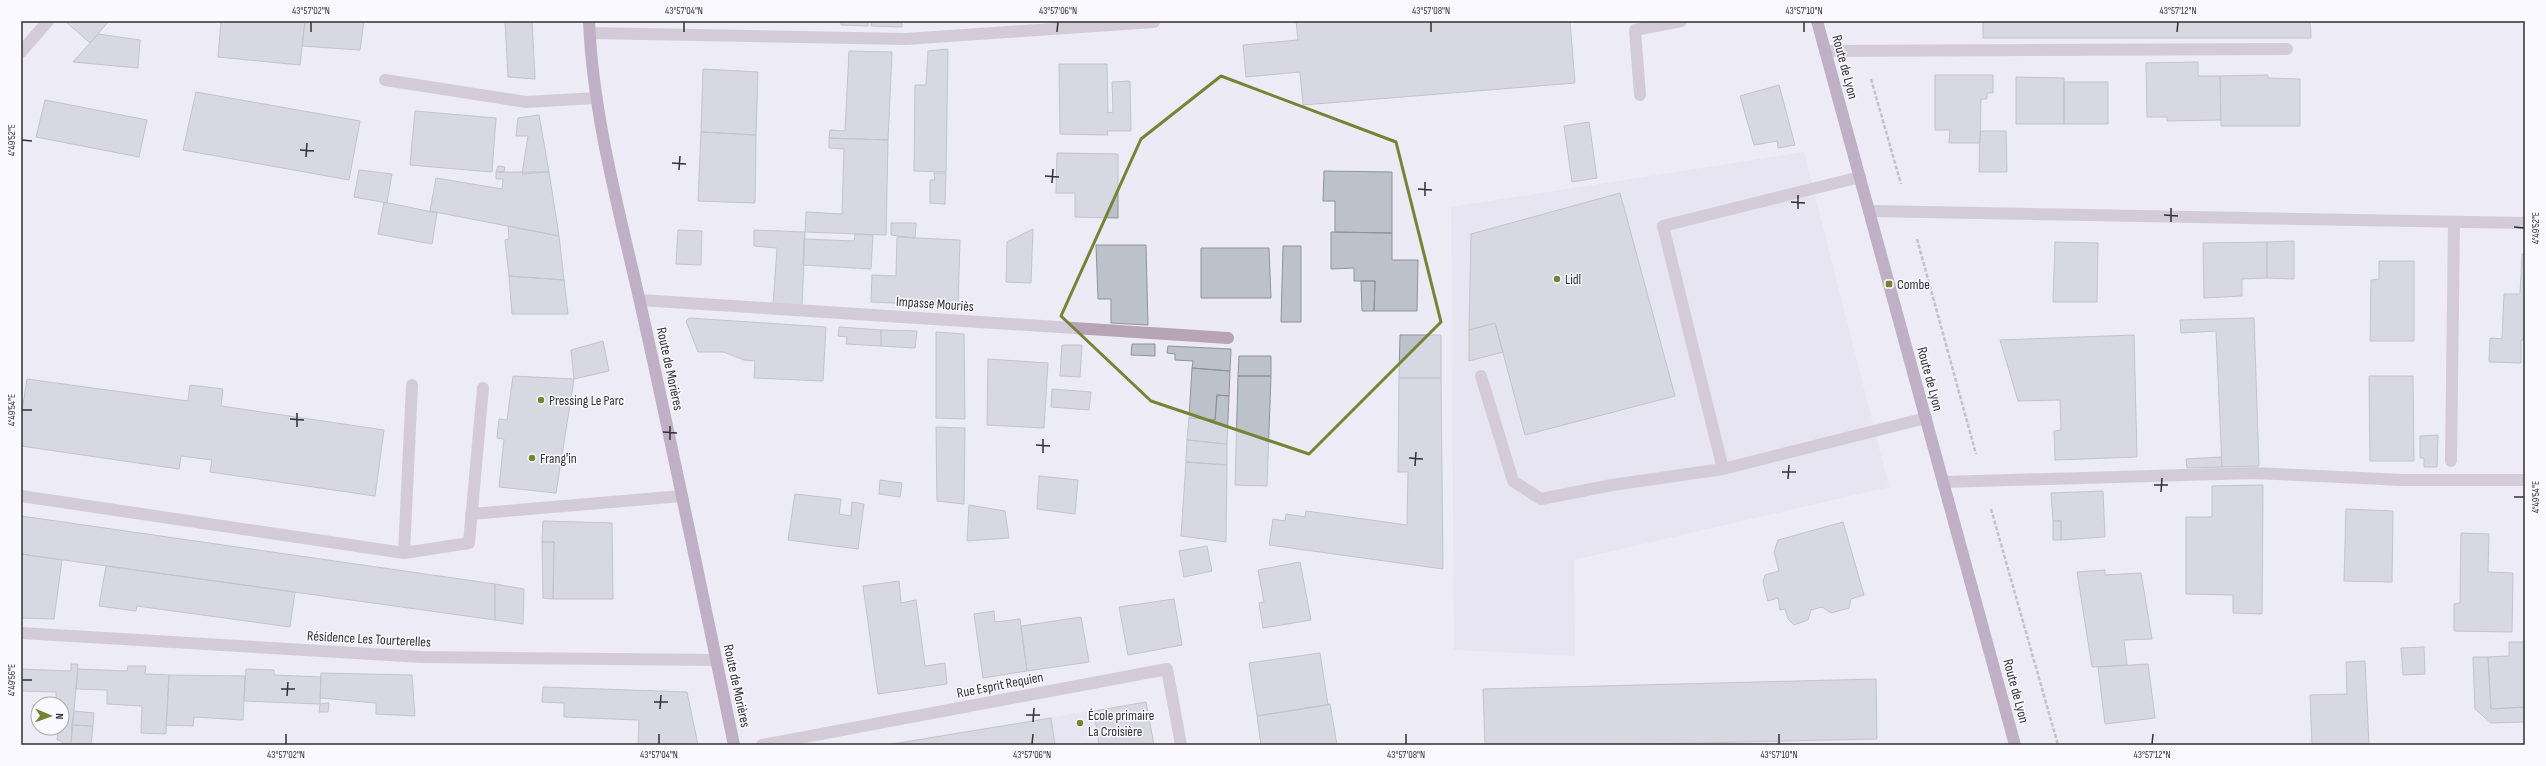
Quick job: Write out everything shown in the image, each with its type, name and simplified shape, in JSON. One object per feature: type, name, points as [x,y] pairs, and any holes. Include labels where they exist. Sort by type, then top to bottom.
[{"type":"main road","name":"Route de Morières","points":[[589,21],[597,98],[620,218],[640,300],[734,745]]},
{"type":"main road","name":"Route de Lyon","points":[[1817,21],[2015,745]]},
{"type":"street","points":[[21,52],[48,21]]},
{"type":"street","points":[[1640,95],[1636,30],[1681,21]]},
{"type":"street","points":[[590,33],[906,39],[1154,22]]},
{"type":"street","points":[[1825,51],[2287,49]]},
{"type":"street","points":[[385,80],[526,102],[597,98]]},
{"type":"street","points":[[1723,469],[1663,226],[1860,177]]},
{"type":"street","points":[[1869,211],[2525,223]]},
{"type":"street","points":[[2451,461],[2454,222]]},
{"type":"street","name":"Impasse Mouriès","points":[[640,300],[1228,338]]},
{"type":"street","points":[[1481,376],[1513,481],[1541,499],[1612,485],[1723,469],[1926,418]]},
{"type":"street","points":[[404,553],[412,385]]},
{"type":"street","points":[[21,496],[404,553],[468,543],[483,388]]},
{"type":"street","points":[[1943,482],[2254,473],[2403,480],[2525,480]]},
{"type":"street","points":[[471,514],[682,496]]},
{"type":"street","name":"Résidence Les Tourterelles","points":[[21,633],[422,657],[716,660]]},
{"type":"street","name":"Rue Esprit Requien","points":[[762,745],[1167,669],[1181,745]]},
{"type":"path","points":[[1863,51],[2058,745]]},
{"type":"highlighted area","points":[[1221,76],[1396,142],[1441,322],[1309,454],[1151,401],[1061,316],[1141,139]]},
{"type":"shaded area","points":[[1804,152],[1889,487],[1574,560],[1575,656],[1454,650],[1451,207]]},
{"type":"shaded area","name":"École primaire La Croisière","points":[[1146,702],[1153,745],[878,745]]},
{"type":"building","points":[[65,21],[109,21],[90,43]]},
{"type":"building","points":[[221,21],[305,21],[300,65],[218,57]]},
{"type":"building","points":[[305,21],[364,21],[360,50],[302,46]]},
{"type":"building","points":[[505,21],[532,21],[535,79],[508,77]]},
{"type":"building","points":[[841,21],[868,21],[868,26],[841,25]]},
{"type":"building","points":[[871,21],[902,21],[902,27],[871,26]]},
{"type":"building","points":[[1296,21],[1570,21],[1575,83],[1303,105],[1300,72],[1246,77],[1243,45],[1298,40]]},
{"type":"building","points":[[1983,21],[2310,21],[2311,38],[1983,38]]},
{"type":"building","points":[[98,34],[140,40],[138,68],[73,62]]},
{"type":"building","points":[[948,49],[946,172],[914,171],[915,85],[926,85],[928,51]]},
{"type":"building","points":[[849,51],[892,52],[888,140],[829,138],[830,130],[845,131]]},
{"type":"building","points":[[2198,62],[2198,76],[2220,76],[2221,120],[2167,121],[2167,117],[2147,117],[2146,63]]},
{"type":"building","points":[[1059,64],[1107,64],[1108,113],[1113,112],[1112,82],[1130,81],[1131,131],[1107,131],[1108,135],[1060,134]]},
{"type":"building","points":[[703,69],[758,72],[756,135],[701,132]]},
{"type":"building","points":[[1935,75],[1993,75],[1993,93],[1987,93],[1987,99],[1981,99],[1980,143],[1949,143],[1950,130],[1935,130]]},
{"type":"building","points":[[2268,75],[2268,78],[2300,79],[2300,126],[2221,126],[2220,76]]},
{"type":"building","points":[[2016,77],[2064,78],[2064,124],[2016,124]]},
{"type":"building","points":[[2064,82],[2108,82],[2108,124],[2064,124]]},
{"type":"building","points":[[1779,85],[1795,145],[1778,148],[1777,141],[1754,145],[1740,96]]},
{"type":"building","points":[[196,92],[360,121],[349,180],[183,150]]},
{"type":"building","points":[[45,100],[147,120],[139,157],[36,137]]},
{"type":"building","points":[[415,111],[496,118],[492,172],[410,165]]},
{"type":"building","points":[[539,115],[549,172],[522,174],[528,136],[516,136],[518,118]]},
{"type":"building","points":[[1589,122],[1597,178],[1572,182],[1564,126]]},
{"type":"building","points":[[1980,131],[2006,131],[2007,172],[1979,172]]},
{"type":"building","points":[[701,132],[756,135],[755,203],[698,201]]},
{"type":"building","points":[[829,138],[888,140],[886,235],[805,232],[806,212],[842,214],[844,149],[829,148]]},
{"type":"building","points":[[1057,153],[1118,154],[1118,218],[1075,217],[1075,193],[1056,193]]},
{"type":"building","points":[[498,166],[505,167],[504,172],[496,172]]},
{"type":"building","points":[[359,170],[392,174],[387,203],[354,197]]},
{"type":"building","points":[[1324,171],[1392,172],[1392,233],[1335,232],[1335,201],[1323,201]]},
{"type":"building","points":[[496,172],[549,172],[559,236],[430,211],[436,178],[502,189],[503,179],[496,179]]},
{"type":"building","points":[[934,173],[946,173],[945,204],[930,203],[930,180],[935,180]]},
{"type":"building","name":"Lidl","points":[[1620,193],[1675,396],[1525,435],[1495,323],[1469,330],[1471,234]]},
{"type":"building","points":[[384,202],[437,213],[432,244],[378,234]]},
{"type":"building","points":[[891,223],[916,223],[915,238],[891,235]]},
{"type":"building","points":[[508,226],[559,236],[564,280],[509,276],[505,240],[509,239]]},
{"type":"building","points":[[1033,229],[1031,283],[1006,282],[1007,242]]},
{"type":"building","points":[[678,230],[702,231],[701,265],[676,264]]},
{"type":"building","points":[[754,230],[805,232],[802,307],[773,306],[777,248],[754,246]]},
{"type":"building","points":[[1331,232],[1392,233],[1392,260],[1418,260],[1417,311],[1374,311],[1375,281],[1354,281],[1354,268],[1331,269]]},
{"type":"building","points":[[855,234],[873,235],[871,269],[803,265],[804,239],[854,241]]},
{"type":"building","points":[[897,237],[960,240],[958,306],[871,302],[872,275],[896,276]]},
{"type":"building","points":[[2294,241],[2294,279],[2267,278],[2267,242]]},
{"type":"building","points":[[2055,242],[2098,243],[2097,302],[2053,302]]},
{"type":"building","points":[[2267,242],[2267,278],[2242,279],[2242,296],[2204,298],[2203,243]]},
{"type":"building","points":[[1096,245],[1146,245],[1148,325],[1111,323],[1111,299],[1098,299]]},
{"type":"building","points":[[1283,246],[1301,246],[1301,322],[1281,322]]},
{"type":"building","points":[[1201,248],[1269,248],[1271,298],[1201,298]]},
{"type":"building","points":[[2522,254],[2525,254],[2525,340],[2521,340],[2521,363],[2489,362],[2490,338],[2502,339],[2504,294],[2520,294]]},
{"type":"building","points":[[2379,261],[2414,261],[2414,341],[2370,341],[2371,280],[2379,279]]},
{"type":"building","points":[[509,276],[564,280],[568,314],[512,314]]},
{"type":"building","points":[[1361,281],[1375,281],[1374,311],[1362,311]]},
{"type":"building","points":[[689,318],[826,327],[823,381],[754,378],[755,361],[744,360],[724,352],[698,352],[686,321]]},
{"type":"building","points":[[2254,318],[2259,466],[2222,467],[2216,331],[2181,333],[2180,320]]},
{"type":"building","points":[[1495,323],[1503,352],[1469,361],[1469,330]]},
{"type":"building","points":[[839,327],[881,330],[881,346],[846,344],[847,337],[838,336]]},
{"type":"building","points":[[881,330],[917,331],[915,348],[881,346]]},
{"type":"building","points":[[936,332],[964,334],[965,419],[936,418]]},
{"type":"building","points":[[1400,335],[1441,335],[1441,378],[1399,378]]},
{"type":"building","points":[[2134,335],[2137,457],[2055,460],[2054,431],[2061,430],[2060,400],[2018,401],[2000,340]]},
{"type":"building","points":[[603,341],[609,371],[574,379],[571,350]]},
{"type":"building","points":[[1132,344],[1155,344],[1155,356],[1131,355]]},
{"type":"building","points":[[1062,345],[1082,345],[1080,377],[1060,376]]},
{"type":"building","points":[[1168,346],[1231,349],[1230,371],[1192,368],[1193,361],[1175,360],[1175,354],[1167,353]]},
{"type":"building","points":[[1239,356],[1271,356],[1271,376],[1238,376]]},
{"type":"building","points":[[988,359],[1048,363],[1044,428],[987,425]]},
{"type":"building","points":[[1192,368],[1230,371],[1229,396],[1217,395],[1215,420],[1189,418]]},
{"type":"building","points":[[513,376],[574,379],[556,493],[499,487],[504,439],[497,438],[499,419],[507,420]]},
{"type":"building","points":[[1238,376],[1271,376],[1267,486],[1235,485]]},
{"type":"building","points":[[2369,376],[2413,376],[2414,461],[2370,461]]},
{"type":"building","points":[[1399,378],[1441,378],[1443,569],[1269,545],[1273,519],[1285,521],[1286,514],[1305,517],[1306,511],[1407,525],[1408,472],[1398,472]]},
{"type":"building","points":[[27,379],[188,401],[190,385],[223,389],[221,406],[384,430],[375,496],[210,472],[212,460],[181,456],[179,469],[21,446],[21,418]]},
{"type":"building","points":[[1052,389],[1091,392],[1089,410],[1051,407]]},
{"type":"building","points":[[1217,395],[1229,396],[1227,444],[1187,440],[1189,418],[1215,420]]},
{"type":"building","points":[[936,427],[965,428],[964,504],[937,501]]},
{"type":"building","points":[[2438,435],[2437,467],[2424,467],[2424,458],[2420,458],[2420,436]]},
{"type":"building","points":[[1187,440],[1227,444],[1227,465],[1186,462]]},
{"type":"building","points":[[2221,457],[2222,467],[2187,468],[2186,459]]},
{"type":"building","points":[[1186,462],[1227,465],[1226,542],[1181,536]]},
{"type":"building","points":[[1039,476],[1078,480],[1075,514],[1037,509]]},
{"type":"building","points":[[880,480],[902,483],[900,497],[879,494]]},
{"type":"building","points":[[2263,485],[2262,614],[2233,613],[2233,595],[2186,594],[2186,517],[2212,517],[2212,486]]},
{"type":"building","points":[[2103,491],[2105,537],[2061,540],[2061,521],[2053,521],[2051,493]]},
{"type":"building","points":[[795,494],[841,499],[839,514],[851,516],[852,502],[864,504],[858,549],[788,540]]},
{"type":"building","points":[[969,505],[1005,511],[1009,538],[967,541]]},
{"type":"building","points":[[2346,509],[2393,511],[2392,582],[2344,581]]},
{"type":"building","points":[[21,516],[495,584],[495,620],[21,554]]},
{"type":"building","points":[[543,521],[612,523],[613,599],[553,599],[554,542],[542,542]]},
{"type":"building","points":[[2053,521],[2061,521],[2061,540],[2053,540]]},
{"type":"building","points":[[1843,522],[1864,595],[1851,599],[1849,608],[1831,613],[1822,607],[1811,610],[1808,620],[1794,625],[1788,619],[1785,609],[1780,610],[1778,598],[1768,601],[1763,582],[1765,575],[1779,571],[1774,552],[1778,540]]},
{"type":"building","points":[[2461,533],[2489,534],[2488,572],[2513,573],[2512,632],[2454,631],[2454,604],[2460,603]]},
{"type":"building","points":[[542,542],[554,542],[553,599],[543,598]]},
{"type":"building","points":[[1207,546],[1212,571],[1184,577],[1179,551]]},
{"type":"building","points":[[21,554],[62,560],[54,619],[21,618]]},
{"type":"building","points":[[1300,562],[1311,620],[1263,628],[1259,603],[1264,602],[1258,570]]},
{"type":"building","points":[[106,566],[295,592],[290,627],[137,606],[136,611],[99,606]]},
{"type":"building","points":[[2105,570],[2105,575],[2141,573],[2152,639],[2124,640],[2127,665],[2092,667],[2077,572]]},
{"type":"building","points":[[899,581],[901,603],[916,600],[925,666],[945,663],[947,684],[878,694],[863,586]]},
{"type":"building","points":[[495,584],[524,589],[523,624],[495,620]]},
{"type":"building","points":[[1174,599],[1182,645],[1128,655],[1119,607]]},
{"type":"building","points":[[994,611],[995,622],[1020,619],[1027,671],[983,678],[974,614]]},
{"type":"building","points":[[1081,617],[1089,662],[1027,671],[1021,626]]},
{"type":"building","points":[[2509,642],[2525,642],[2525,707],[2491,709],[2488,657],[2509,656]]},
{"type":"building","points":[[2424,647],[2425,674],[2403,675],[2401,648]]},
{"type":"building","points":[[1320,653],[1328,705],[1257,716],[1249,663]]},
{"type":"building","points":[[2473,657],[2488,657],[2491,709],[2525,707],[2525,722],[2491,723],[2475,709]]},
{"type":"building","points":[[2365,661],[2369,745],[2312,745],[2310,695],[2347,694],[2346,662]]},
{"type":"building","points":[[71,664],[78,664],[71,745],[62,745],[62,741],[57,740],[57,736],[70,736],[70,696],[56,696],[56,692],[21,691],[21,669],[71,671]]},
{"type":"building","points":[[2148,664],[2155,718],[2105,724],[2098,667]]},
{"type":"building","points":[[128,666],[146,666],[145,674],[169,675],[166,734],[141,733],[142,706],[107,704],[107,690],[76,689],[78,669],[127,671]]},
{"type":"building","points":[[246,669],[274,670],[274,675],[321,677],[320,704],[244,701]]},
{"type":"building","points":[[321,673],[412,675],[415,716],[376,714],[376,703],[320,698]]},
{"type":"building","points":[[169,675],[245,676],[243,720],[194,717],[193,726],[166,725]]},
{"type":"building","points":[[1876,679],[1877,739],[1603,745],[1485,745],[1483,689]]},
{"type":"building","points":[[543,687],[687,692],[698,745],[638,745],[639,720],[564,717],[564,703],[542,702]]},
{"type":"building","points":[[1146,702],[1154,745],[1099,745],[1094,711]]},
{"type":"building","points":[[329,703],[328,712],[319,712],[320,704]]},
{"type":"building","points":[[1330,704],[1337,745],[1261,745],[1257,716]]},
{"type":"building","points":[[74,711],[94,713],[93,726],[72,725]]},
{"type":"building","points":[[1051,718],[1055,745],[887,745]]},
{"type":"building","points":[[72,725],[93,726],[91,745],[71,745]]},
{"type":"place","name":"Lidl","points":[[1557,279]]},
{"type":"place","name":"Combe","points":[[1889,284]]},
{"type":"place","name":"Pressing Le Parc","points":[[541,400]]},
{"type":"place","name":"Frang'in","points":[[532,458]]},
{"type":"place","name":"École primaire La Croisière","points":[[1080,723]]}]
